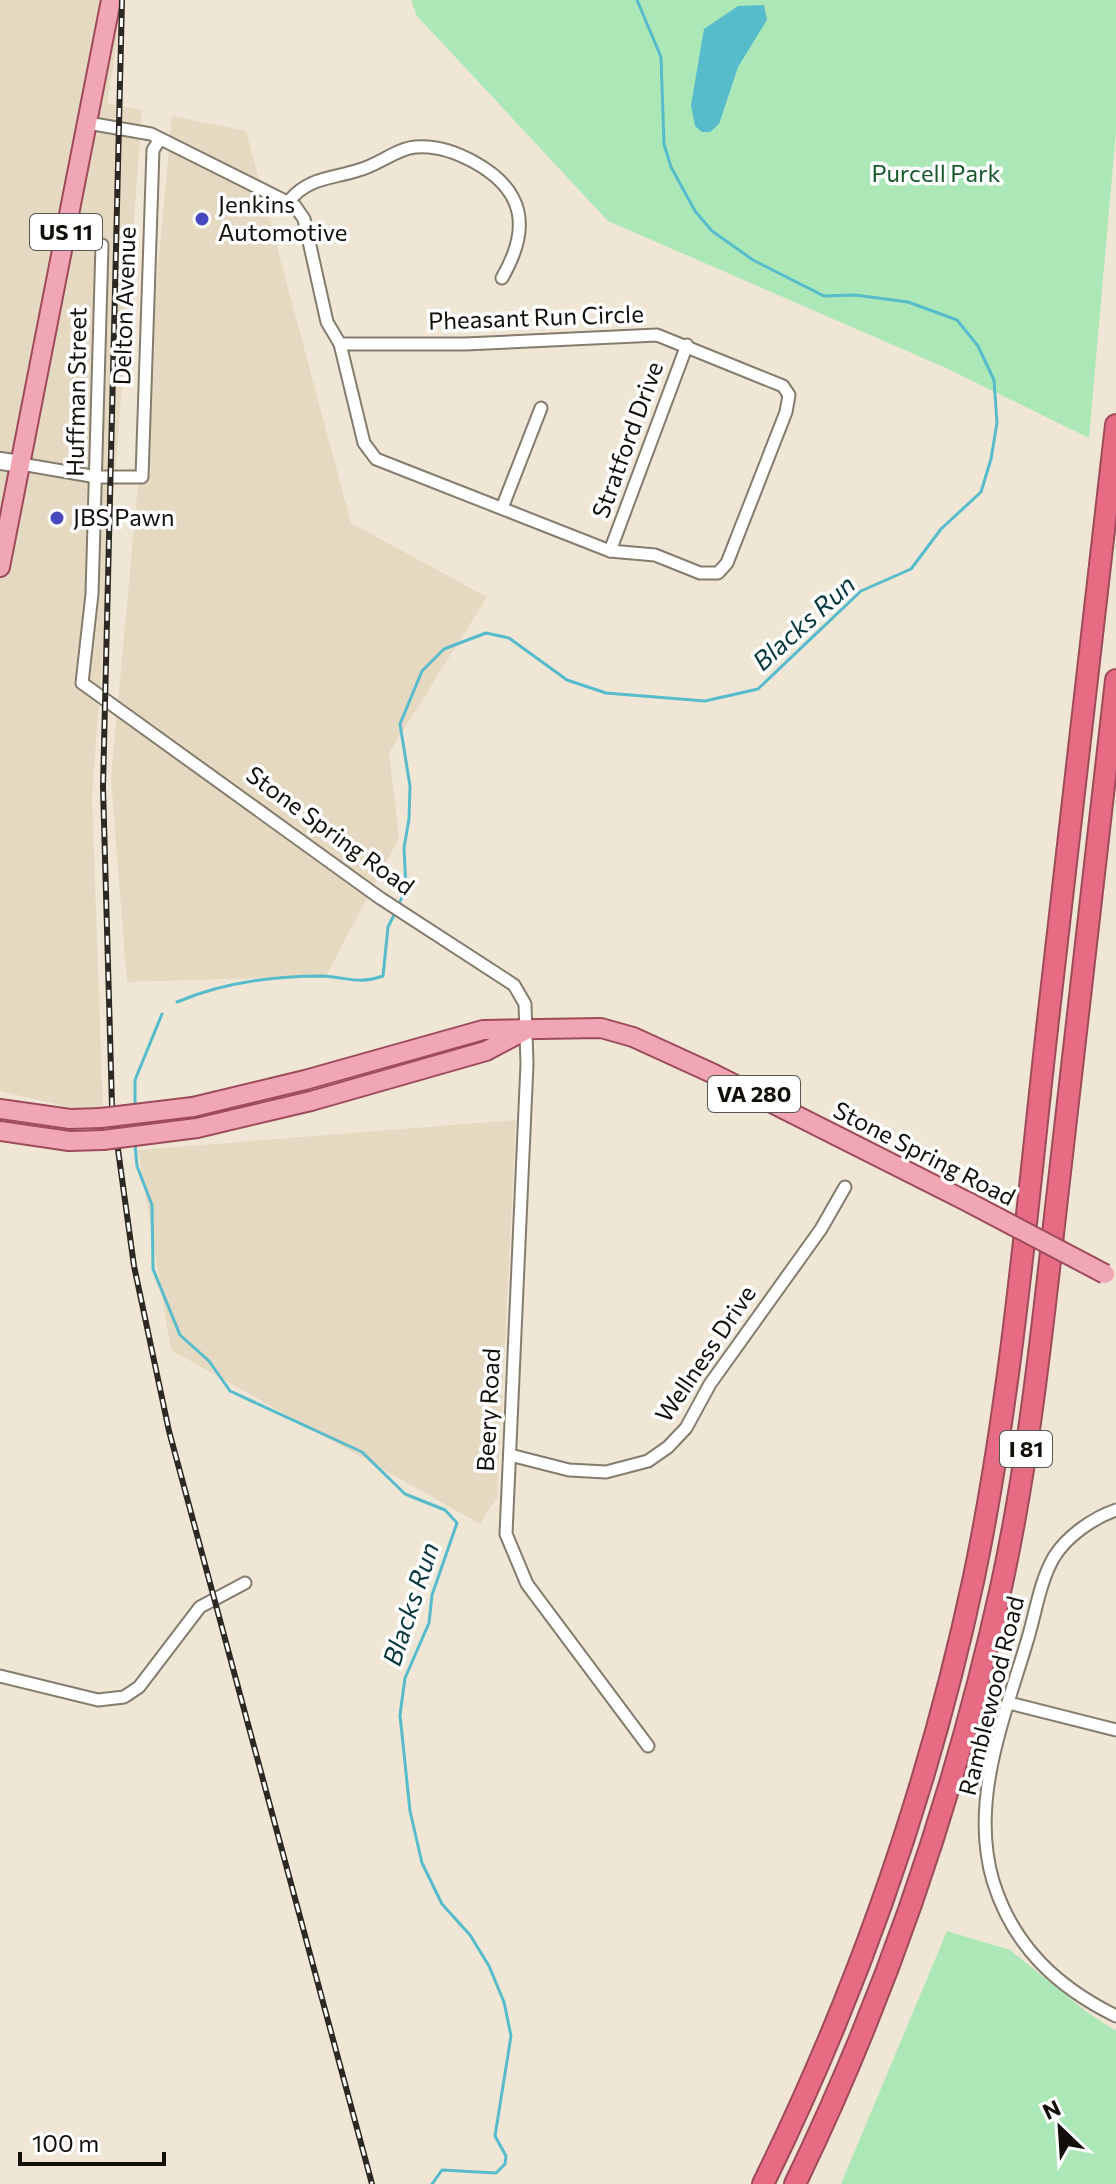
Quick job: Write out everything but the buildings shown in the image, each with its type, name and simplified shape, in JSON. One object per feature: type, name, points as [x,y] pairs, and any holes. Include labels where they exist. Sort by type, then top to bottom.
[{"type":"highway","name":"I 81","points":[[763,2184],[834,2028],[894,1869],[945,1701],[974,1576],[1009,1354],[1116,425]]},
{"type":"highway","name":"I 81","points":[[795,2184],[859,2043],[915,1897],[961,1749],[1003,1578],[1036,1382],[1116,680]]},
{"type":"main road","name":"US 11","points":[[0,567],[111,0]]},
{"type":"main road","name":"Stone Spring Road","points":[[0,1109],[70,1119],[193,1107],[305,1080],[483,1030],[601,1028],[633,1037],[714,1074],[1110,1276]]},
{"type":"main road","name":"Stone Spring Road","points":[[0,1131],[69,1141],[103,1140],[197,1128],[311,1101],[486,1051],[527,1030]]},
{"type":"street","points":[[88,123],[134,129],[160,139],[289,201],[304,219],[327,322],[340,344]]},
{"type":"street","name":"Delton Avenue","points":[[97,477],[142,477],[153,150],[160,139]]},
{"type":"street","points":[[289,201],[310,182],[362,170],[409,148],[437,148],[455,153],[497,175],[515,200],[518,240],[502,278]]},
{"type":"street","name":"Huffman Street","points":[[82,683],[92,594],[102,245]]},
{"type":"street","name":"Pheasant Run Circle","points":[[657,335],[687,345],[783,386],[789,395],[786,412],[727,563],[718,573],[700,573],[655,555],[610,551],[371,455],[363,440],[340,344],[465,344],[657,335]]},
{"type":"street","name":"Stratford Drive","points":[[610,551],[687,345]]},
{"type":"street","points":[[502,508],[541,408]]},
{"type":"street","points":[[0,461],[97,477]]},
{"type":"street","name":"Stone Spring Road","points":[[82,683],[380,898],[514,985],[525,1004],[527,1030]]},
{"type":"street","name":"Beery Road","points":[[527,1030],[510,1455],[504,1522],[513,1557],[541,1604],[646,1738],[648,1746]]},
{"type":"street","name":"Wellness Drive","points":[[510,1455],[569,1470],[606,1472],[638,1465],[668,1447],[686,1428],[710,1384],[821,1229],[845,1187]]},
{"type":"street","name":"Ramblewood Road","points":[[1116,1510],[1073,1535],[1054,1557],[1046,1574],[993,1762],[984,1814],[987,1852],[996,1891],[1015,1931],[1039,1963],[1068,1989],[1116,2016]]},
{"type":"street","points":[[0,1676],[98,1700],[120,1699],[139,1687],[200,1607],[245,1583]]},
{"type":"street","points":[[1009,1703],[1116,1730]]},
{"type":"shaded area","points":[[0,0],[124,0],[107,103],[142,110],[92,796],[103,1115],[0,1091]]},
{"type":"shaded area","points":[[172,116],[246,131],[351,523],[487,597],[389,753],[399,838],[326,976],[127,982],[111,778]]},
{"type":"shaded area","points":[[516,1120],[497,1498],[480,1524],[171,1350],[138,1150]]},
{"type":"green space","name":"Purcell Park","points":[[411,0],[1116,0],[1116,131],[1089,438],[946,368],[608,221],[417,16]]},
{"type":"green space","points":[[947,1931],[1010,1950],[1088,2013],[1116,2031],[1116,2184],[841,2184]]},
{"type":"water","points":[[764,5],[767,20],[738,67],[719,124],[710,132],[702,132],[695,126],[691,105],[704,29],[738,6]]},
{"type":"waterway","name":"Blacks Run","points":[[398,906],[406,888],[404,848],[410,786],[400,724],[422,671],[444,649],[486,633],[509,638],[567,680],[606,693],[705,701],[758,689],[861,591],[911,569],[941,529],[981,492],[991,459],[997,423],[994,380],[978,346],[957,320],[908,302],[855,295],[824,296],[753,260],[712,231],[695,211],[671,167],[664,144],[661,57],[637,0]]},
{"type":"waterway","name":"Blacks Run","points":[[177,1002],[230,985],[266,979],[322,976],[359,980],[383,976],[388,927],[395,913]]},
{"type":"waterway","name":"Blacks Run","points":[[135,1109],[135,1080],[162,1014]]},
{"type":"waterway","name":"Blacks Run","points":[[135,1144],[137,1166],[152,1205],[153,1269],[180,1335],[209,1361],[230,1391],[362,1452],[405,1494],[445,1510],[457,1523],[432,1595],[429,1623],[405,1678],[400,1715],[410,1811],[422,1863],[442,1904],[470,1935],[489,1966],[504,2002],[511,2036],[495,2136],[506,2156],[505,2164],[496,2173],[442,2170],[432,2184]]},
{"type":"railway","points":[[122,0],[103,787],[112,1106],[134,1266],[169,1431],[372,2184]]},
{"type":"place","name":"Jenkins Automotive","points":[[202,219]]},
{"type":"place","name":"JBS Pawn","points":[[57,518]]}]
